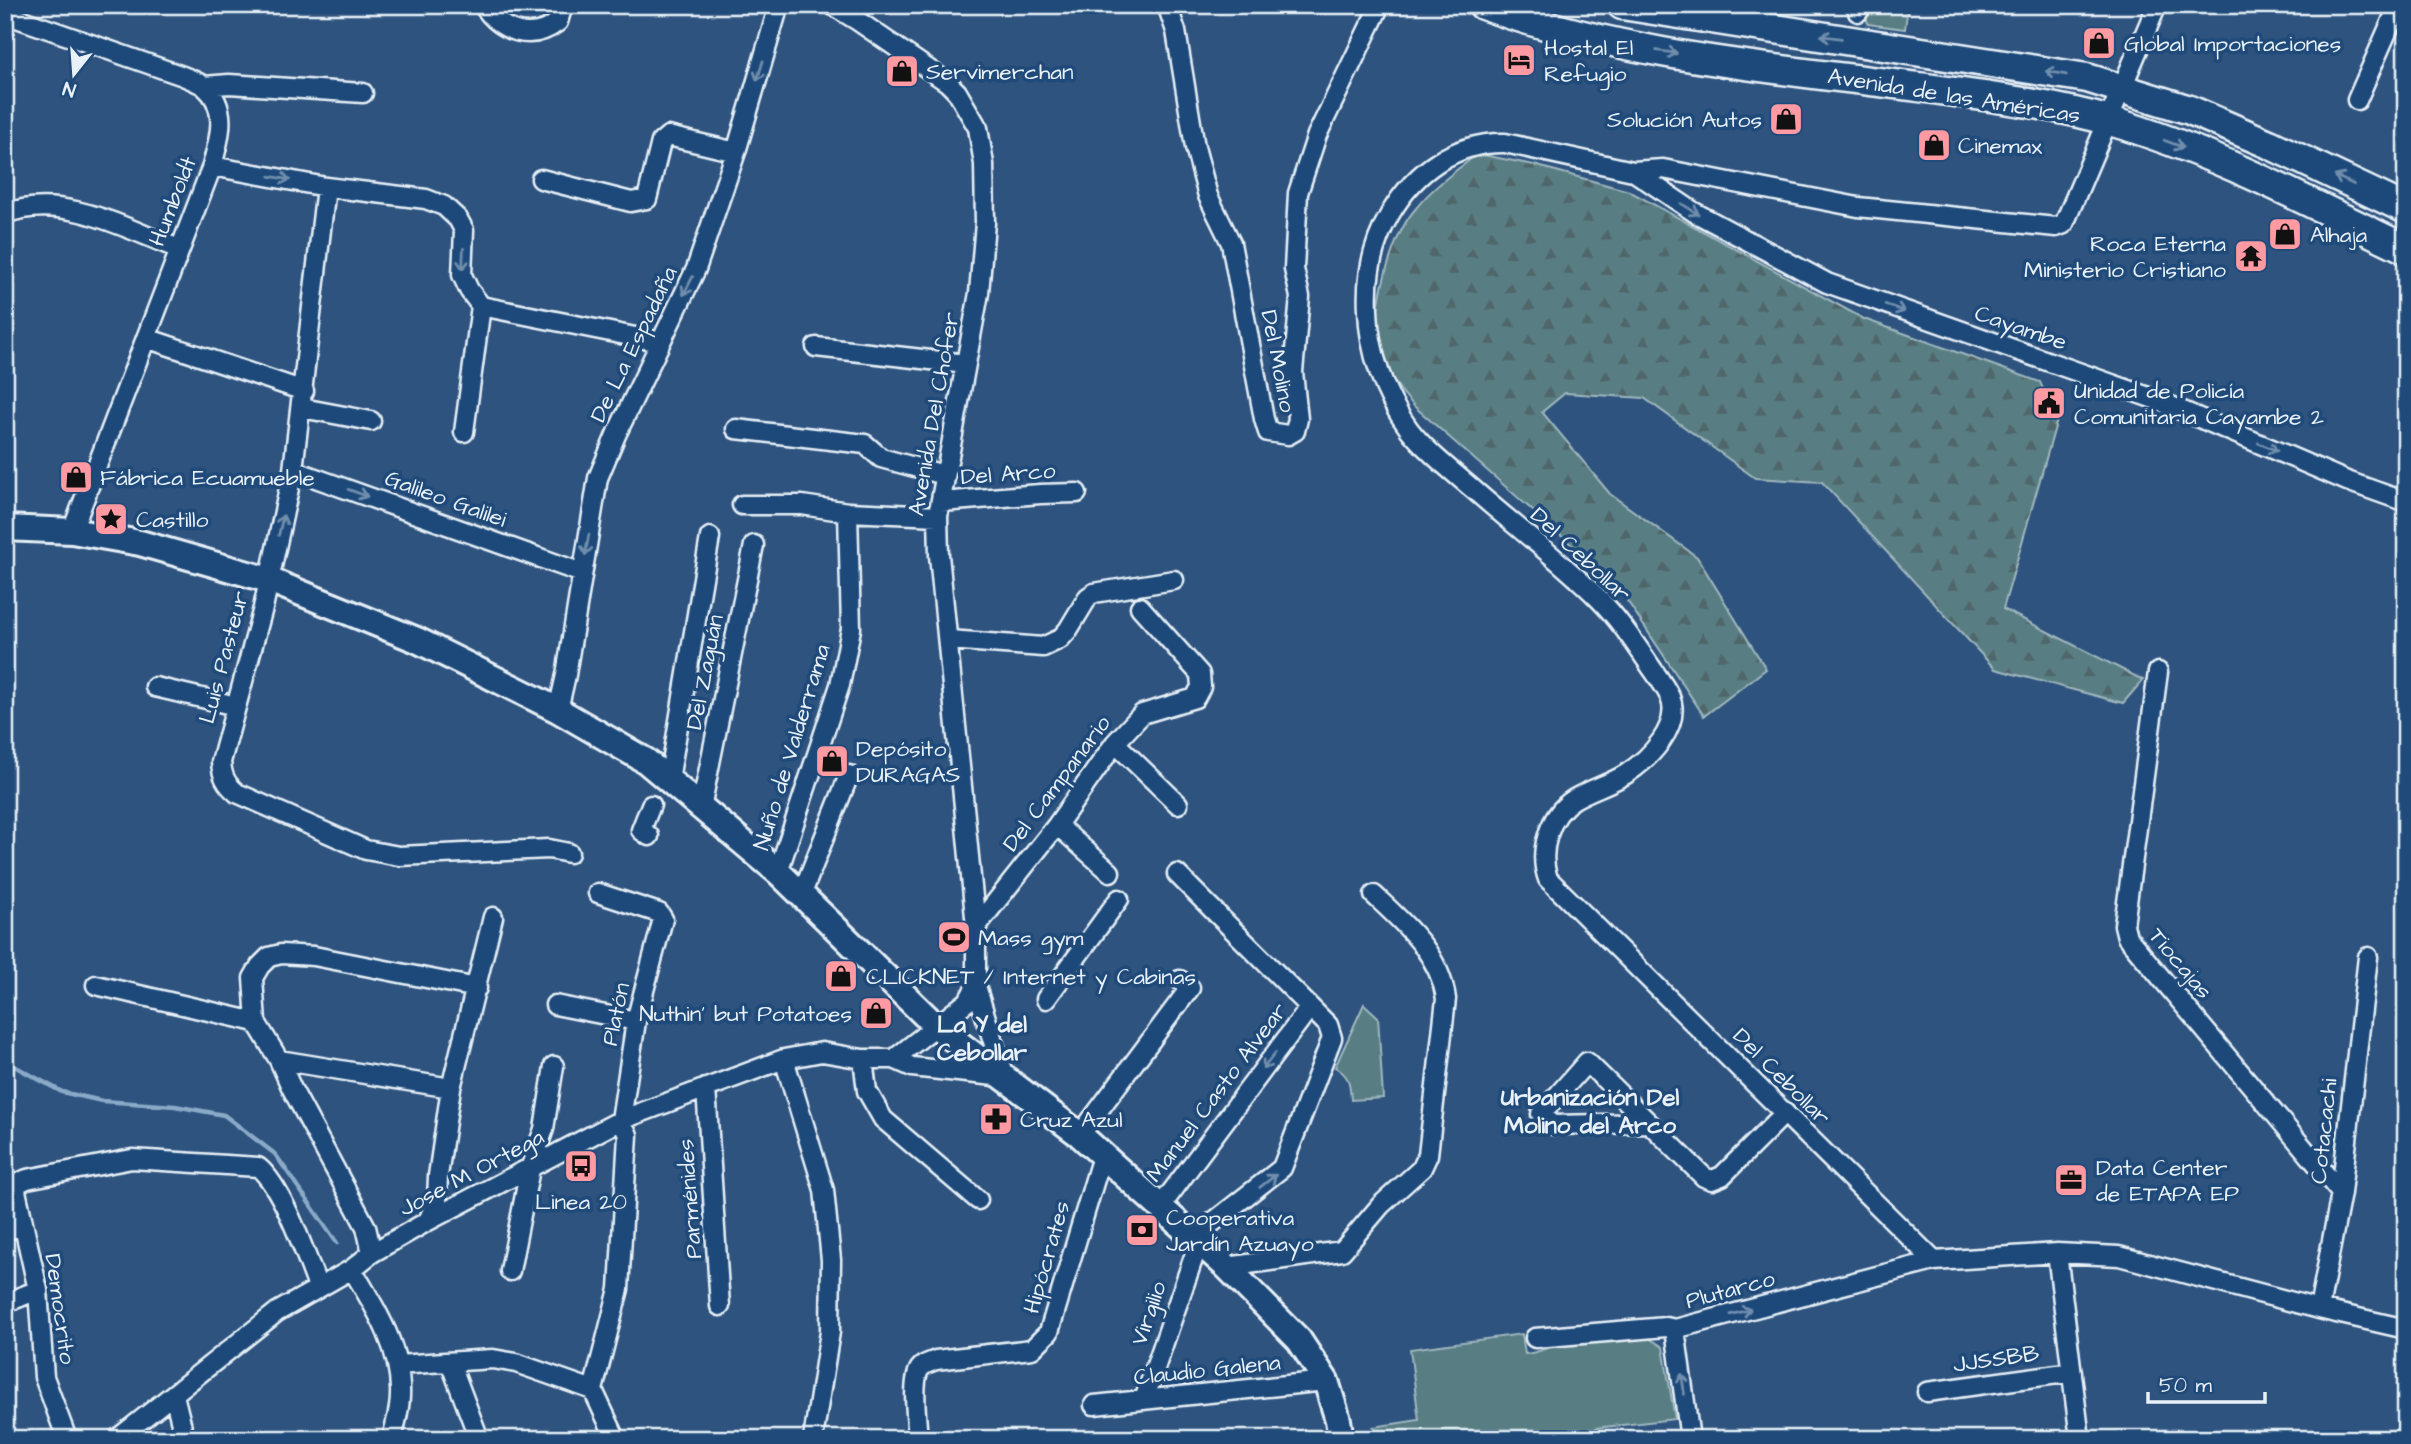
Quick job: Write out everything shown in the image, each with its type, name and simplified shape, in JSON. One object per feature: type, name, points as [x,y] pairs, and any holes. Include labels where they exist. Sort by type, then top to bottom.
[{"type":"main road","name":"Avenida de las Américas","points":[[1483,5],[1520,19],[1641,49],[2008,99],[2109,121],[2252,176],[2406,249]]},
{"type":"main road","name":"Avenida de las Américas","points":[[1622,5],[2087,78],[2208,117],[2406,209]]},
{"type":"street","points":[[483,5],[499,24],[529,35],[551,28],[558,22],[563,5]]},
{"type":"street","name":"De La Espadaña","points":[[558,710],[598,478],[696,269],[736,152],[779,5]]},
{"type":"street","name":"Avenida Del Chofer","points":[[832,5],[947,82],[961,98],[978,128],[984,164],[982,272],[944,475],[939,555],[976,927],[976,986],[1004,1077]]},
{"type":"street","name":"Del Molino","points":[[1167,5],[1176,31],[1195,147],[1208,196],[1231,243],[1264,419],[1268,432],[1282,435],[1295,430],[1298,419],[1293,372],[1300,297],[1294,269],[1298,193],[1317,135],[1380,5]]},
{"type":"street","name":"Del Cebollar","points":[[1934,1261],[1548,879],[1544,868],[1545,853],[1552,823],[1574,800],[1629,772],[1657,746],[1666,735],[1671,722],[1673,710],[1670,696],[1628,632],[1598,598],[1453,472],[1409,429],[1375,362],[1368,327],[1370,264],[1378,234],[1396,204],[1415,181],[1451,152],[1485,143],[1505,143],[1633,171],[1663,169],[1858,207],[2056,227],[2064,224],[2157,5]]},
{"type":"street","points":[[2357,100],[2400,8]]},
{"type":"street","points":[[5,14],[183,76],[204,86],[229,84],[363,93]]},
{"type":"street","name":"Humboldt","points":[[72,531],[212,166],[221,131],[221,114],[204,86]]},
{"type":"street","points":[[541,179],[631,202],[640,201],[647,199],[661,142],[668,136],[736,152]]},
{"type":"street","points":[[212,166],[326,187],[426,199],[444,206],[458,219],[464,230],[462,275],[481,306],[660,342]]},
{"type":"street","name":"Cayambe","points":[[1633,171],[1695,212],[1827,283],[2157,400],[2347,481],[2406,502]]},
{"type":"street","name":"Luis Pasteur","points":[[326,187],[293,470],[269,580],[221,762],[222,775],[227,785],[252,801],[366,849],[399,856],[549,849],[569,853]]},
{"type":"street","points":[[5,214],[20,208],[67,209],[91,215],[180,249]]},
{"type":"street","points":[[464,432],[481,306]]},
{"type":"street","points":[[146,338],[303,399],[371,421]]},
{"type":"street","points":[[816,347],[966,364]]},
{"type":"street","points":[[736,429],[864,444],[881,458],[944,475]]},
{"type":"street","name":"Galileo Galilei","points":[[293,470],[582,573]]},
{"type":"street","name":"Del Arco","points":[[742,505],[802,505],[848,512],[940,509],[1040,494],[1077,493]]},
{"type":"street","name":"Nuño de Valderrama","points":[[778,872],[840,685],[849,644],[851,629],[848,512]]},
{"type":"street","points":[[5,528],[72,531],[140,543],[269,580],[417,640],[558,710],[646,761],[778,872],[936,1026],[1080,1135],[1227,1267],[1299,1340],[1326,1381],[1341,1439]]},
{"type":"street","points":[[668,780],[710,537]]},
{"type":"street","name":"Del Zaguán","points":[[701,808],[754,545]]},
{"type":"street","points":[[949,640],[1043,648],[1060,639],[1088,597],[1094,593],[1174,580]]},
{"type":"street","name":"Del Campanario","points":[[976,927],[1057,825],[1115,743],[1142,714],[1195,698],[1201,687],[1200,674],[1140,607]]},
{"type":"street","name":"Tiocajas","points":[[2158,672],[2124,925],[2127,937],[2342,1193]]},
{"type":"street","points":[[155,687],[236,706]]},
{"type":"street","points":[[1115,743],[1178,804]]},
{"type":"street","points":[[802,896],[849,775]]},
{"type":"street","points":[[649,836],[641,830],[651,805]]},
{"type":"street","points":[[1057,825],[1110,872]]},
{"type":"street","points":[[1177,874],[1328,1025],[1332,1038],[1287,1160],[1276,1175],[1197,1240]]},
{"type":"street","name":"Platón","points":[[593,1390],[619,1289],[628,1135],[621,1120],[636,1021],[663,919],[659,913],[598,893]]},
{"type":"street","points":[[1227,1267],[1342,1251],[1381,1205],[1422,1168],[1428,1155],[1446,999],[1444,982],[1435,963],[1412,931],[1374,895]]},
{"type":"street","points":[[1046,999],[1119,899]]},
{"type":"street","points":[[428,1221],[437,1200],[451,1088],[493,917]]},
{"type":"street","points":[[372,1253],[366,1227],[279,1060],[256,1022],[253,978],[269,957],[281,954],[314,956],[477,988]]},
{"type":"street","name":"Cotacachi","points":[[2319,1309],[2342,1193],[2368,957]]},
{"type":"street","points":[[1080,1135],[1190,988],[1180,980]]},
{"type":"street","points":[[96,985],[256,1022]]},
{"type":"street","points":[[894,1059],[968,1001],[976,986]]},
{"type":"street","points":[[555,1005],[636,1021]]},
{"type":"street","name":"Manuel Casto Alvear","points":[[1161,1206],[1310,1007]]},
{"type":"street","name":"Jose M Ortega","points":[[117,1439],[277,1312],[428,1221],[621,1120],[784,1059],[822,1052],[863,1059],[894,1059],[912,1067],[1004,1077]]},
{"type":"street","points":[[784,1059],[824,1190],[831,1260],[830,1332],[813,1439]]},
{"type":"street","points":[[863,1059],[867,1091],[883,1119],[978,1200]]},
{"type":"street","points":[[279,1060],[451,1088]]},
{"type":"street","points":[[1649,1124],[1553,1125],[1541,1114],[1587,1062],[1704,1177],[1712,1180],[1721,1176],[1785,1113]]},
{"type":"street","points":[[510,1271],[530,1169],[544,1129],[554,1066]]},
{"type":"street","name":"Parménides","points":[[705,1088],[720,1306]]},
{"type":"street","name":"Hipócrates","points":[[918,1439],[916,1396],[918,1372],[924,1364],[936,1360],[1032,1349],[1049,1332],[1102,1156]]},
{"type":"street","name":"Democrito","points":[[67,1439],[44,1377],[38,1290],[16,1191],[18,1183],[132,1159],[258,1167],[268,1175],[298,1235],[318,1287]]},
{"type":"street","points":[[5,1230],[23,1225]]},
{"type":"street","name":"Virgilio","points":[[1144,1400],[1197,1240]]},
{"type":"street","points":[[1934,1261],[2057,1252],[2119,1256],[2406,1329]]},
{"type":"street","points":[[2057,1252],[2080,1439]]},
{"type":"street","name":"Plutarco","points":[[1535,1338],[1666,1327],[1675,1329],[1934,1261]]},
{"type":"street","points":[[352,1269],[383,1321],[397,1364],[400,1396],[392,1439]]},
{"type":"street","points":[[5,1303],[38,1290]]},
{"type":"street","points":[[1675,1329],[1690,1439]]},
{"type":"street","points":[[397,1364],[493,1359],[516,1363],[593,1390],[616,1439]]},
{"type":"street","points":[[450,1362],[479,1439]]},
{"type":"street","name":"JJSSBB","points":[[1927,1392],[2072,1372]]},
{"type":"street","name":"Claudio Galena","points":[[1094,1405],[1326,1381]]},
{"type":"street","points":[[174,1395],[185,1439]]},
{"type":"green space","points":[[1871,5],[1908,5],[1905,29],[1868,24],[1865,14]]},
{"type":"green space","points":[[1478,154],[1534,165],[1629,191],[1864,319],[2040,382],[2057,420],[2003,609],[2143,680],[2123,703],[1995,669],[1822,482],[1755,478],[1644,398],[1565,393],[1542,412],[1610,494],[1697,557],[1766,669],[1704,716],[1616,584],[1415,407],[1401,391],[1384,361],[1377,330],[1378,313],[1385,275],[1397,239],[1411,214],[1423,200]]},
{"type":"green space","points":[[1364,1004],[1378,1017],[1383,1098],[1351,1100],[1348,1081],[1335,1067]]},
{"type":"green space","points":[[1522,1334],[1525,1354],[1573,1342],[1649,1338],[1663,1347],[1675,1419],[1596,1428],[1596,1439],[1375,1439],[1373,1427],[1419,1420],[1410,1349]]},
{"type":"waterway","points":[[5,1061],[62,1092],[102,1101],[175,1106],[224,1115],[275,1154],[337,1243]]},
{"type":"place","name":"Global Importaciones","points":[[2099,43]]},
{"type":"place","name":"Hostal El Refugio","points":[[1519,60]]},
{"type":"place","name":"Servimerchan","points":[[902,71]]},
{"type":"place","name":"Solución Autos","points":[[1786,119]]},
{"type":"place","name":"Cinemax","points":[[1934,145]]},
{"type":"place","name":"Alhaja","points":[[2285,234]]},
{"type":"place","name":"Roca Eterna Ministerio Cristiano","points":[[2251,256]]},
{"type":"place","name":"Unidad de Policía Comunitaria Cayambe 2","points":[[2049,403]]},
{"type":"place","name":"Fábrica Ecuamueble","points":[[76,477]]},
{"type":"place","name":"Castillo","points":[[111,519]]},
{"type":"place","name":"Depósito DURAGAS","points":[[832,761]]},
{"type":"place","name":"Mass gym","points":[[954,937]]},
{"type":"place","name":"CLICKNET / Internet y Cabinas","points":[[841,976]]},
{"type":"place","name":"Nuthin' but Potatoes","points":[[876,1013]]},
{"type":"place","name":"Cruz Azul","points":[[996,1119]]},
{"type":"place","name":"Linea 20","points":[[581,1166]]},
{"type":"place","name":"Data Center de ETAPA EP","points":[[2071,1180]]},
{"type":"place","name":"Cooperativa Jardín Azuayo","points":[[1142,1230]]},
{"type":"district","name":"La Y del Cebollar","points":[[982,1038]]},
{"type":"district","name":"Urbanización Del Molino del Arco","points":[[1590,1111]]}]
